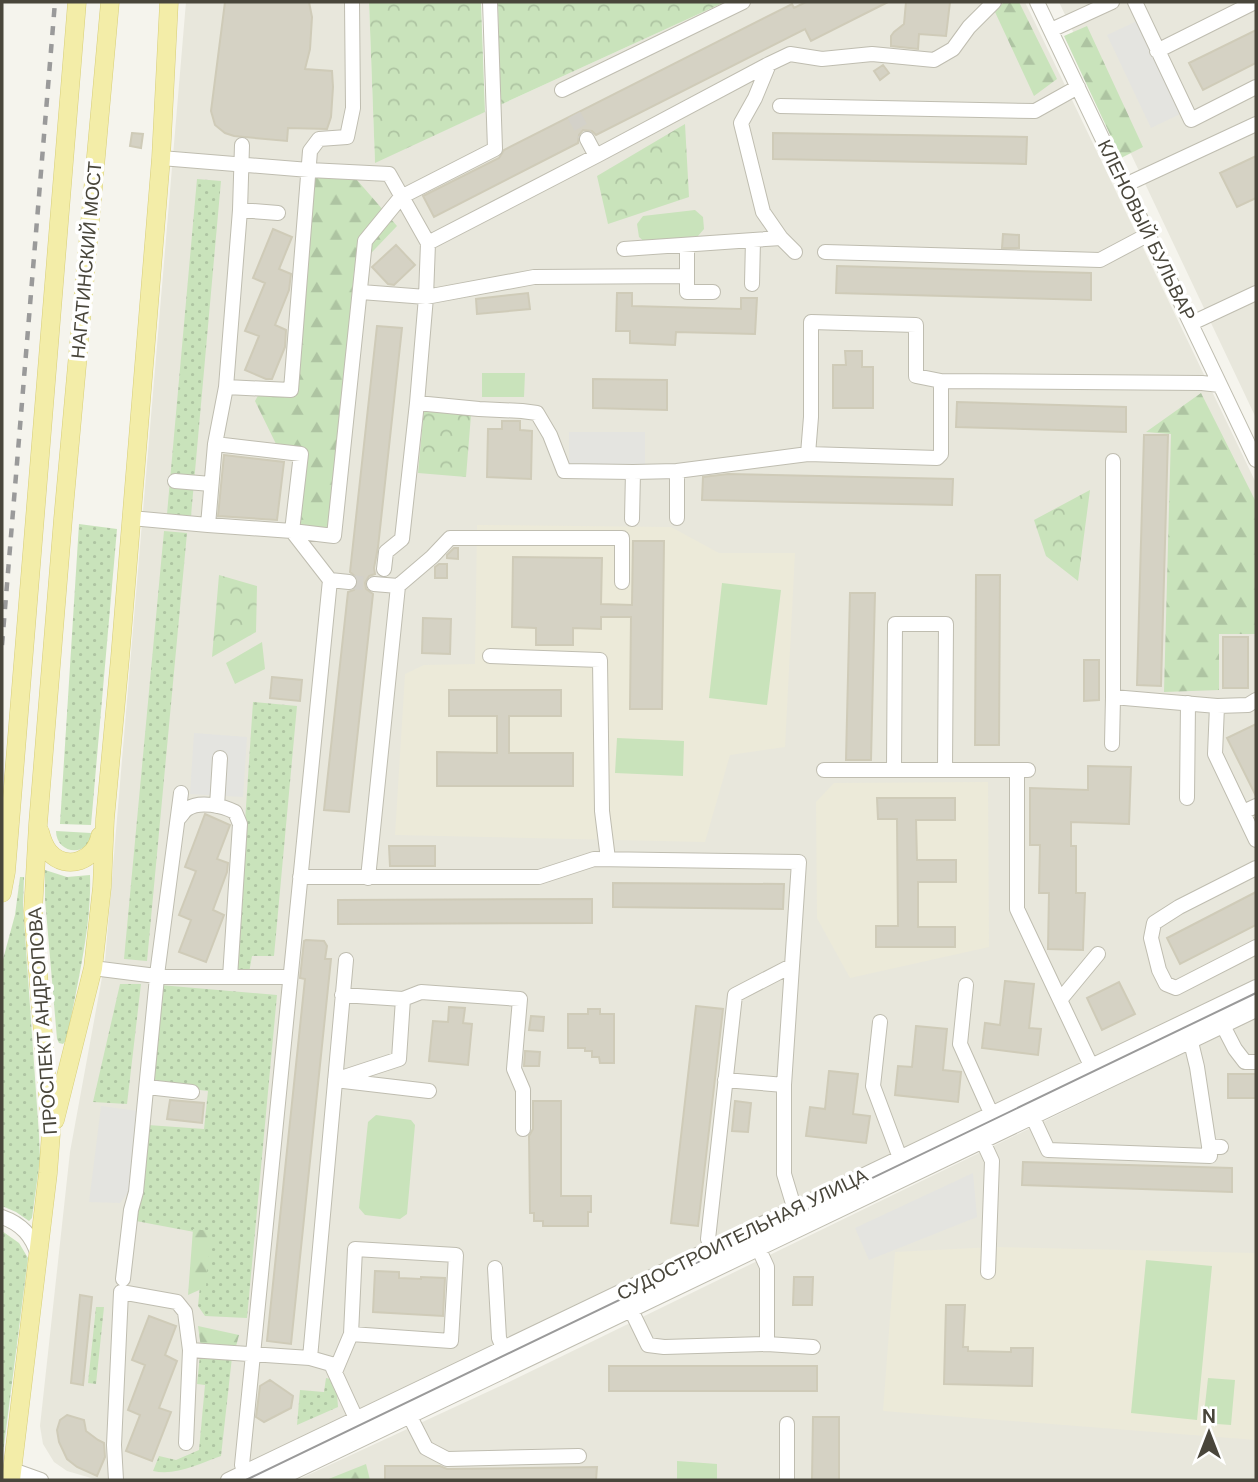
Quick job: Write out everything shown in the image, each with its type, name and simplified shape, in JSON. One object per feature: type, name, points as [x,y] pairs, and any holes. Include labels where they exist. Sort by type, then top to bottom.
[{"type":"main road","name":"НАГАТИНСКИЙ МОСТ","points":[[35,516],[77,2]]},
{"type":"main road","name":"НАГАТИНСКИЙ МОСТ","points":[[63,519],[110,2]]},
{"type":"main road","points":[[51,1133],[93,968],[102,887],[105,819],[161,158],[168,5]]},
{"type":"main road","name":"ПРОСПЕКТ АНДРОПОВА","points":[[2,893],[6,873],[35,516]]},
{"type":"main road","name":"ПРОСПЕКТ АНДРОПОВА","points":[[12,1475],[51,1133],[33,911],[63,519]]},
{"type":"main road","points":[[38,824],[43,844],[50,853],[62,860],[74,862],[88,857],[97,849],[105,819]]},
{"type":"street","points":[[226,387],[291,390],[310,151],[319,139],[347,138],[353,108],[352,2]]},
{"type":"street","points":[[131,518],[334,536],[365,241],[401,197],[495,149],[490,2]]},
{"type":"street","points":[[562,90],[743,2]]},
{"type":"street","points":[[428,243],[790,54],[822,59],[872,54],[934,60],[953,49],[994,2]]},
{"type":"street","name":"КЛЕНОВЫЙ БУЛЬВАР","points":[[1037,2],[1256,460]]},
{"type":"street","points":[[1051,30],[1112,2]]},
{"type":"street","points":[[1135,2],[1191,120],[1256,87]]},
{"type":"street","points":[[1157,51],[1255,2]]},
{"type":"street","points":[[769,64],[741,124],[763,212],[781,238],[795,252]]},
{"type":"street","points":[[780,106],[1035,111],[1078,86]]},
{"type":"street","points":[[1125,185],[1256,124]]},
{"type":"street","points":[[587,139],[596,156]]},
{"type":"street","points":[[208,525],[215,444],[226,387],[240,210],[242,145]]},
{"type":"street","points":[[161,158],[388,174],[428,243],[417,403],[402,539],[386,552],[384,569]]},
{"type":"street","points":[[240,210],[278,213]]},
{"type":"street","points":[[825,252],[1100,260],[1149,234]]},
{"type":"street","points":[[624,249],[781,238]]},
{"type":"street","points":[[752,284],[753,240]]},
{"type":"street","points":[[687,245],[687,292],[713,292]]},
{"type":"street","points":[[361,292],[426,297],[534,277],[687,276]]},
{"type":"street","points":[[1192,323],[1256,293]]},
{"type":"street","points":[[808,454],[811,417],[811,322],[916,326],[916,376],[941,381],[1220,385]]},
{"type":"street","points":[[417,403],[537,413],[550,435],[564,471],[677,471],[808,454],[937,458],[941,454],[941,381]]},
{"type":"street","points":[[215,444],[301,454],[292,531],[330,580],[242,1465],[249,1478]]},
{"type":"street","points":[[1112,744],[1113,461]]},
{"type":"street","points":[[677,471],[677,518]]},
{"type":"street","points":[[632,519],[633,472]]},
{"type":"street","points":[[175,481],[211,484]]},
{"type":"street","points":[[368,878],[398,586],[450,538],[622,538],[622,582]]},
{"type":"street","points":[[330,580],[349,582]]},
{"type":"street","points":[[374,584],[398,586]]},
{"type":"street","points":[[894,770],[895,624],[946,624],[945,770]]},
{"type":"street","points":[[490,656],[600,660],[602,820],[608,859]]},
{"type":"street","points":[[1113,697],[1217,706],[1248,705],[1256,700]]},
{"type":"street","points":[[1187,798],[1188,703]]},
{"type":"street","points":[[1217,706],[1215,754],[1250,809],[1256,840]]},
{"type":"street","points":[[217,806],[220,758]]},
{"type":"street","points":[[824,770],[1023,770],[1017,909],[1096,1075]]},
{"type":"street","points":[[122,1279],[136,1192],[158,976],[181,793]]},
{"type":"street","points":[[179,818],[189,807],[217,806],[235,812],[240,824],[230,977]]},
{"type":"street","points":[[300,877],[539,877],[594,859],[799,862],[784,1085],[784,1174],[798,1219]]},
{"type":"street","points":[[1256,868],[1179,907],[1154,923],[1151,938],[1159,970],[1166,984],[1176,988],[1256,947]]},
{"type":"street","points":[[1060,1000],[1098,954]]},
{"type":"street","points":[[310,1358],[346,960]]},
{"type":"street","points":[[579,1457],[447,1459],[426,1448],[405,1408],[716,1258],[708,1239],[735,995],[791,966]]},
{"type":"street","points":[[93,968],[158,976],[290,977]]},
{"type":"street","points":[[966,985],[960,1044],[995,1124]]},
{"type":"street","name":"СУДОСТРОИТЕЛЬНАЯ УЛИЦА","points":[[228,1480],[282,1472],[361,1428],[631,1310],[716,1258],[1219,1017],[1256,987]]},
{"type":"street","points":[[342,995],[403,999],[421,992],[520,999],[514,1069],[523,1090],[523,1129]]},
{"type":"street","points":[[335,1080],[399,1059],[403,999]]},
{"type":"street","points":[[1256,999],[1219,1017],[1235,1049],[1245,1062],[1256,1062]]},
{"type":"street","name":"СУДОСТРОИТЕЛЬНАЯ УЛИЦА","points":[[282,1472],[361,1428],[405,1408],[503,1348],[716,1258],[1219,1017],[1256,1010]]},
{"type":"street","points":[[880,1022],[873,1086],[904,1168]]},
{"type":"street","points":[[1029,1108],[1048,1150],[1210,1156],[1215,1146],[1188,1031]]},
{"type":"street","points":[[335,1080],[429,1091]]},
{"type":"street","points":[[725,1080],[784,1085]]},
{"type":"street","points":[[148,1087],[192,1092]]},
{"type":"street","points":[[979,1132],[992,1161],[988,1272]]},
{"type":"street","points":[[2,1217],[17,1223],[26,1231],[35,1244],[38,1257]]},
{"type":"street","points":[[755,1239],[767,1267],[767,1344]]},
{"type":"street","points":[[335,1373],[351,1334],[355,1249],[456,1255],[451,1342],[351,1334]]},
{"type":"street","points":[[495,1268],[499,1338],[503,1348]]},
{"type":"street","points":[[116,1480],[114,1445],[121,1292],[177,1302],[185,1312],[190,1350],[186,1443]]},
{"type":"street","points":[[631,1310],[648,1345],[664,1347],[767,1344],[813,1347]]},
{"type":"street","points":[[190,1350],[310,1358],[331,1364],[361,1428]]},
{"type":"street","points":[[787,1424],[787,1480]]},
{"type":"street","points":[[12,1475],[41,1480]]},
{"type":"shaded area","points":[[186,2],[369,2],[375,162],[725,2],[1025,2],[1256,483],[1256,980],[221,1480],[98,1480],[67,1471],[54,1462],[43,1444],[40,1426],[70,1152],[105,961]]},
{"type":"shaded area","points":[[1059,2],[1256,2],[1256,418]]},
{"type":"shaded area","points":[[1137,21],[1180,114],[1151,128],[1107,35]]},
{"type":"shaded area","points":[[569,432],[645,432],[645,467],[569,466]]},
{"type":"shaded area","points":[[477,525],[671,527],[719,553],[795,553],[785,747],[730,755],[705,842],[395,835],[405,674],[424,665],[475,664]]},
{"type":"shaded area","points":[[194,733],[247,737],[243,797],[190,794]]},
{"type":"shaded area","points":[[988,782],[989,947],[850,978],[817,918],[816,802],[834,783]]},
{"type":"shaded area","points":[[1256,1018],[1256,1480],[297,1480],[511,1381]]},
{"type":"shaded area","points":[[101,1106],[138,1111],[130,1190],[120,1203],[89,1202]]},
{"type":"shaded area","points":[[973,1173],[977,1217],[869,1260],[855,1228]]},
{"type":"shaded area","points":[[995,1247],[1256,1253],[1256,1440],[883,1411],[895,1252]]},
{"type":"green space","points":[[369,2],[481,2],[485,112],[375,163]]},
{"type":"green space","points":[[498,2],[725,2],[500,105]]},
{"type":"green space","points":[[1004,2],[1019,2],[1057,79],[1034,96],[995,12]]},
{"type":"green space","points":[[1087,26],[1143,147],[1121,158],[1064,36]]},
{"type":"green space","points":[[685,124],[689,197],[608,224],[597,176]]},
{"type":"green space","points":[[314,176],[357,180],[397,226],[354,271],[331,529],[300,525],[307,450],[276,444],[255,401],[260,392],[293,394]]},
{"type":"green space","points":[[197,179],[221,181],[191,516],[167,514]]},
{"type":"green space","points":[[695,210],[703,217],[704,229],[698,236],[646,243],[639,237],[637,224],[643,216]]},
{"type":"green space","points":[[482,373],[525,373],[524,397],[482,397]]},
{"type":"green space","points":[[1201,393],[1256,502],[1256,634],[1219,634],[1219,690],[1164,692],[1171,434],[1146,432]]},
{"type":"green space","points":[[424,409],[471,415],[466,477],[418,473]]},
{"type":"green space","points":[[1090,490],[1078,581],[1046,556],[1034,520]]},
{"type":"green space","points":[[79,524],[117,529],[91,825],[60,824]]},
{"type":"green space","points":[[164,531],[187,533],[147,961],[124,959]]},
{"type":"green space","points":[[219,575],[257,586],[256,632],[212,657]]},
{"type":"green space","points":[[722,583],[781,590],[767,705],[709,698]]},
{"type":"green space","points":[[262,642],[265,669],[235,684],[226,663]]},
{"type":"green space","points":[[253,702],[297,706],[274,956],[252,956],[249,973],[235,971]]},
{"type":"green space","points":[[617,738],[684,741],[683,776],[615,773]]},
{"type":"green space","points":[[56,831],[91,833],[87,845],[72,850],[59,842]]},
{"type":"green space","points":[[45,870],[67,877],[90,875],[89,915],[83,957],[67,1039],[63,1044],[57,1039]]},
{"type":"green space","points":[[20,877],[24,877],[23,906],[40,1159],[32,1218],[29,1221],[2,1206],[2,963],[15,915]]},
{"type":"green space","points":[[120,984],[141,984],[127,1104],[93,1102]]},
{"type":"green space","points":[[160,985],[277,995],[247,1318],[205,1316],[198,1306],[205,1234],[136,1221],[148,1125],[204,1129],[208,1091],[150,1084]]},
{"type":"green space","points":[[376,1115],[411,1120],[415,1125],[407,1214],[400,1219],[365,1215],[359,1208],[368,1122]]},
{"type":"green space","points":[[193,1229],[210,1231],[206,1287],[188,1295]]},
{"type":"green space","points":[[2,1231],[19,1243],[28,1258],[2,1461]]},
{"type":"green space","points":[[1146,1260],[1212,1266],[1197,1420],[1131,1413]]},
{"type":"green space","points":[[96,1307],[104,1307],[96,1384],[88,1383]]},
{"type":"green space","points":[[198,1326],[239,1335],[235,1350],[201,1348]]},
{"type":"green space","points":[[200,1355],[232,1357],[221,1456],[179,1471],[153,1471],[159,1456],[176,1460],[199,1450],[205,1385],[197,1384]]},
{"type":"green space","points":[[326,1378],[336,1380],[338,1407],[297,1425],[300,1390],[324,1392]]},
{"type":"green space","points":[[1208,1378],[1235,1380],[1231,1425],[1203,1423]]},
{"type":"green space","points":[[677,1461],[717,1464],[717,1480],[677,1480]]},
{"type":"green space","points":[[366,1464],[370,1480],[326,1480]]},
{"type":"building","points":[[225,2],[309,2],[312,17],[310,49],[305,69],[332,71],[331,117],[327,129],[288,128],[287,141],[234,136],[215,125],[211,111]]},
{"type":"building","points":[[806,2],[888,2],[811,41],[805,29],[596,135],[592,131],[583,130],[578,143],[434,217],[423,196],[499,158],[504,150],[792,4],[794,8]]},
{"type":"building","points":[[906,2],[950,2],[946,36],[919,34],[918,49],[891,46],[891,36],[904,24]]},
{"type":"building","points":[[1256,30],[1256,63],[1203,90],[1189,63]]},
{"type":"building","points":[[883,65],[889,73],[880,80],[874,71]]},
{"type":"building","points":[[132,133],[143,134],[141,148],[130,146]]},
{"type":"building","points":[[773,133],[1027,137],[1026,164],[773,159]]},
{"type":"building","points":[[1256,156],[1256,198],[1237,207],[1220,173]]},
{"type":"building","points":[[273,229],[292,237],[279,269],[291,274],[289,290],[275,325],[286,330],[285,347],[272,379],[266,379],[245,370],[259,336],[245,331],[265,283],[253,278]]},
{"type":"building","points":[[1003,234],[1019,235],[1019,248],[1002,248]]},
{"type":"building","points":[[396,245],[415,265],[394,285],[388,284],[372,267]]},
{"type":"building","points":[[837,266],[1091,273],[1091,300],[836,293]]},
{"type":"building","points":[[528,293],[530,309],[477,314],[476,299]]},
{"type":"building","points":[[617,293],[632,293],[632,306],[741,309],[741,298],[757,298],[755,334],[676,332],[675,345],[630,343],[630,331],[616,331]]},
{"type":"building","points":[[377,326],[402,328],[375,574],[369,576],[365,583],[366,589],[373,594],[349,812],[324,810],[348,592],[354,590],[358,584],[357,578],[350,572]]},
{"type":"building","points":[[845,351],[862,351],[862,367],[873,367],[873,408],[833,408],[833,365],[846,365]]},
{"type":"building","points":[[593,379],[667,380],[667,410],[593,408]]},
{"type":"building","points":[[957,402],[1126,407],[1126,432],[956,427]]},
{"type":"building","points":[[502,421],[520,421],[520,430],[532,431],[531,479],[487,477],[488,429],[502,429]]},
{"type":"building","points":[[1144,435],[1168,435],[1161,686],[1137,685]]},
{"type":"building","points":[[224,455],[284,462],[277,520],[218,516]]},
{"type":"building","points":[[728,474],[953,479],[952,505],[702,500],[703,477]]},
{"type":"building","points":[[633,541],[664,541],[662,709],[630,709],[631,617],[601,617],[601,629],[573,628],[573,645],[536,645],[536,628],[512,627],[513,557],[602,558],[601,604],[632,605]]},
{"type":"building","points":[[454,548],[458,548],[458,559],[447,558],[447,555]]},
{"type":"building","points":[[447,564],[447,578],[435,578],[435,567]]},
{"type":"building","points":[[976,575],[1000,575],[999,745],[975,745]]},
{"type":"building","points":[[850,593],[875,593],[871,760],[846,760]]},
{"type":"building","points":[[423,618],[451,619],[450,654],[422,653]]},
{"type":"building","points":[[1223,637],[1248,637],[1248,688],[1223,688]]},
{"type":"building","points":[[1084,660],[1099,660],[1099,700],[1084,701]]},
{"type":"building","points":[[272,677],[302,680],[300,701],[270,698]]},
{"type":"building","points":[[449,690],[561,690],[561,716],[509,716],[509,753],[573,753],[573,786],[437,786],[437,752],[497,753],[497,716],[449,716]]},
{"type":"building","points":[[1256,724],[1256,796],[1227,738]]},
{"type":"building","points":[[1088,766],[1131,767],[1129,824],[1071,822],[1071,846],[1076,846],[1076,893],[1085,893],[1083,950],[1048,949],[1049,893],[1039,893],[1040,845],[1030,845],[1030,788],[1088,790]]},
{"type":"building","points":[[877,798],[955,798],[955,820],[916,820],[917,860],[956,860],[956,882],[918,882],[918,927],[955,927],[955,947],[876,947],[876,926],[898,926],[897,819],[878,819]]},
{"type":"building","points":[[205,814],[230,825],[217,859],[228,863],[227,872],[213,910],[224,915],[206,962],[179,952],[191,920],[179,915],[196,871],[185,867]]},
{"type":"building","points":[[389,846],[435,846],[435,866],[390,866]]},
{"type":"building","points":[[613,883],[784,884],[783,909],[613,907]]},
{"type":"building","points":[[1256,892],[1256,925],[1180,964],[1167,938]]},
{"type":"building","points":[[592,899],[592,923],[338,924],[338,900]]},
{"type":"building","points":[[306,940],[324,941],[327,946],[325,959],[331,959],[291,1344],[267,1341],[305,979],[300,978]]},
{"type":"building","points":[[1005,981],[1034,984],[1029,1028],[1041,1029],[1038,1055],[982,1048],[985,1023],[1000,1025]]},
{"type":"building","points":[[1119,982],[1135,1014],[1102,1030],[1087,998]]},
{"type":"building","points":[[696,1006],[723,1009],[698,1226],[671,1223]]},
{"type":"building","points":[[449,1007],[465,1008],[463,1023],[472,1024],[468,1065],[429,1061],[433,1021],[448,1022]]},
{"type":"building","points":[[588,1009],[600,1009],[600,1014],[614,1014],[614,1063],[600,1063],[599,1057],[592,1057],[592,1051],[585,1051],[585,1048],[568,1048],[568,1014],[588,1014]]},
{"type":"building","points":[[531,1016],[544,1017],[543,1031],[529,1030]]},
{"type":"building","points":[[916,1026],[947,1029],[943,1070],[961,1072],[958,1102],[895,1095],[898,1066],[912,1067]]},
{"type":"building","points":[[525,1051],[540,1052],[539,1066],[524,1066]]},
{"type":"building","points":[[829,1071],[858,1074],[853,1114],[870,1116],[866,1143],[806,1136],[810,1107],[825,1109]]},
{"type":"building","points":[[1228,1074],[1256,1074],[1256,1098],[1228,1098]]},
{"type":"building","points":[[170,1100],[204,1103],[202,1123],[167,1119]]},
{"type":"building","points":[[533,1101],[561,1101],[561,1196],[591,1196],[588,1226],[543,1226],[543,1221],[534,1221],[534,1213],[530,1213],[529,1136],[533,1129]]},
{"type":"building","points":[[735,1101],[751,1103],[748,1132],[732,1131]]},
{"type":"building","points":[[1023,1162],[1232,1168],[1232,1192],[1022,1185]]},
{"type":"building","points":[[375,1271],[399,1272],[399,1278],[445,1278],[443,1316],[373,1312]]},
{"type":"building","points":[[794,1277],[813,1277],[812,1305],[793,1305]]},
{"type":"building","points":[[80,1295],[92,1297],[83,1385],[71,1383]]},
{"type":"building","points":[[946,1305],[965,1305],[963,1347],[968,1347],[968,1351],[1011,1352],[1011,1348],[1033,1348],[1032,1386],[944,1384]]},
{"type":"building","points":[[149,1316],[176,1326],[165,1355],[177,1361],[159,1408],[171,1412],[152,1461],[126,1451],[140,1415],[128,1410],[145,1365],[132,1360]]},
{"type":"building","points":[[609,1366],[817,1366],[817,1391],[609,1391]]},
{"type":"building","points":[[270,1380],[293,1396],[291,1408],[264,1422],[256,1417],[260,1386]]},
{"type":"building","points":[[67,1415],[84,1420],[86,1431],[104,1443],[105,1457],[97,1476],[67,1459],[57,1430],[60,1420]]},
{"type":"building","points":[[813,1417],[839,1417],[839,1480],[812,1480]]},
{"type":"building","points":[[385,1466],[440,1466],[447,1469],[597,1467],[596,1480],[385,1480]]},
{"type":"tunnel","points":[[574,115],[587,139]]},
{"type":"tunnel","points":[[349,582],[374,584]]},
{"type":"tram line","points":[[246,1480],[1256,993]]},
{"type":"railway","points":[[2,645],[55,2]]}]
